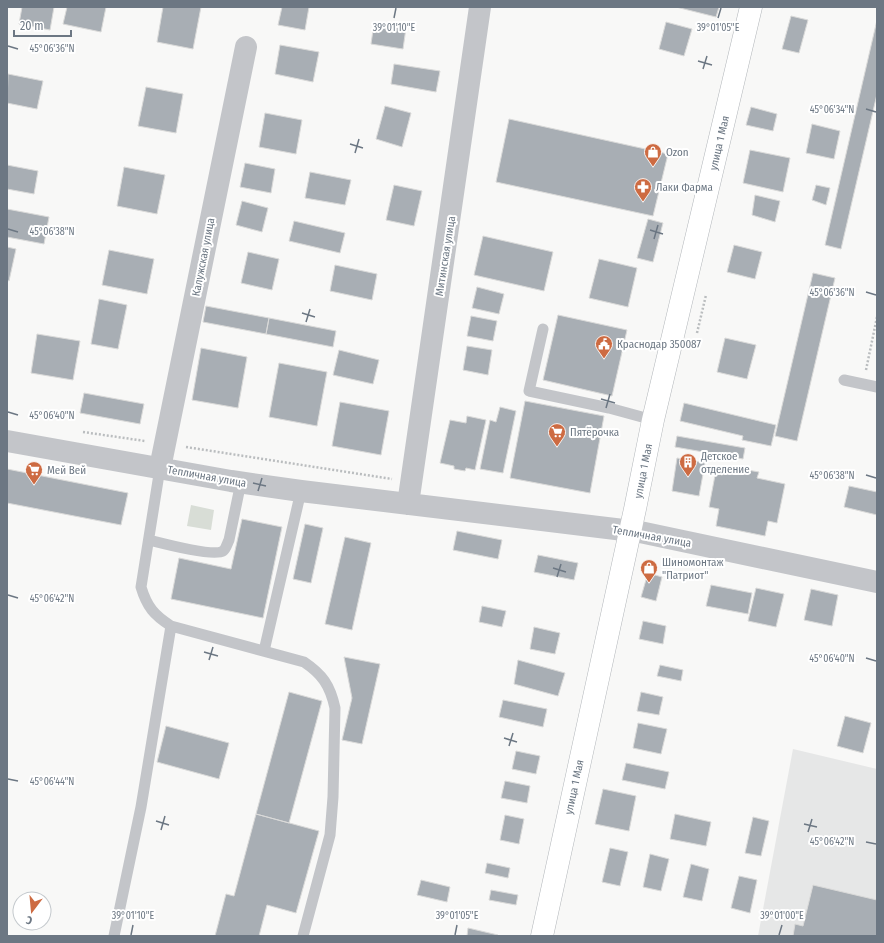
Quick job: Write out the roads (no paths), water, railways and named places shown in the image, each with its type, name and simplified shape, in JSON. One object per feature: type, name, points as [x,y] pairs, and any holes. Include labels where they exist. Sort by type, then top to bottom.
[{"type":"street","name":"Митинская улица","points":[[417,505],[480,7]]},
{"type":"street","name":"улица 1 Мая","points":[[542,936],[653,420],[751,7]]},
{"type":"street","name":"Калужская улица","points":[[160,468],[246,47]]},
{"type":"street","name":"Тепличная улица","points":[[7,440],[160,468],[301,491],[630,530],[877,582]]},
{"type":"lane","points":[[543,329],[529,391],[653,420]]},
{"type":"lane","points":[[844,380],[877,387]]},
{"type":"lane","points":[[160,468],[141,587],[151,610],[159,619],[171,626],[304,662],[316,670],[326,682],[332,695],[335,708],[333,797],[330,835],[303,936]]},
{"type":"lane","points":[[149,540],[212,553],[222,551],[226,548],[229,540],[241,482]]},
{"type":"lane","points":[[264,650],[301,491]]},
{"type":"lane","points":[[114,936],[142,807],[171,626]]},
{"type":"place","name":"Ozon","points":[[653,167]]},
{"type":"place","name":"Лаки Фарма","points":[[643,202]]},
{"type":"place","name":"Краснодар 350087","points":[[604,359]]},
{"type":"place","name":"Пятёрочка","points":[[557,447]]},
{"type":"place","name":"Детское отделение","points":[[688,477]]},
{"type":"place","name":"Мей Вей","points":[[34,485]]},
{"type":"place","name":"Шиномонтаж \"Патриот\"","points":[[649,583]]}]
